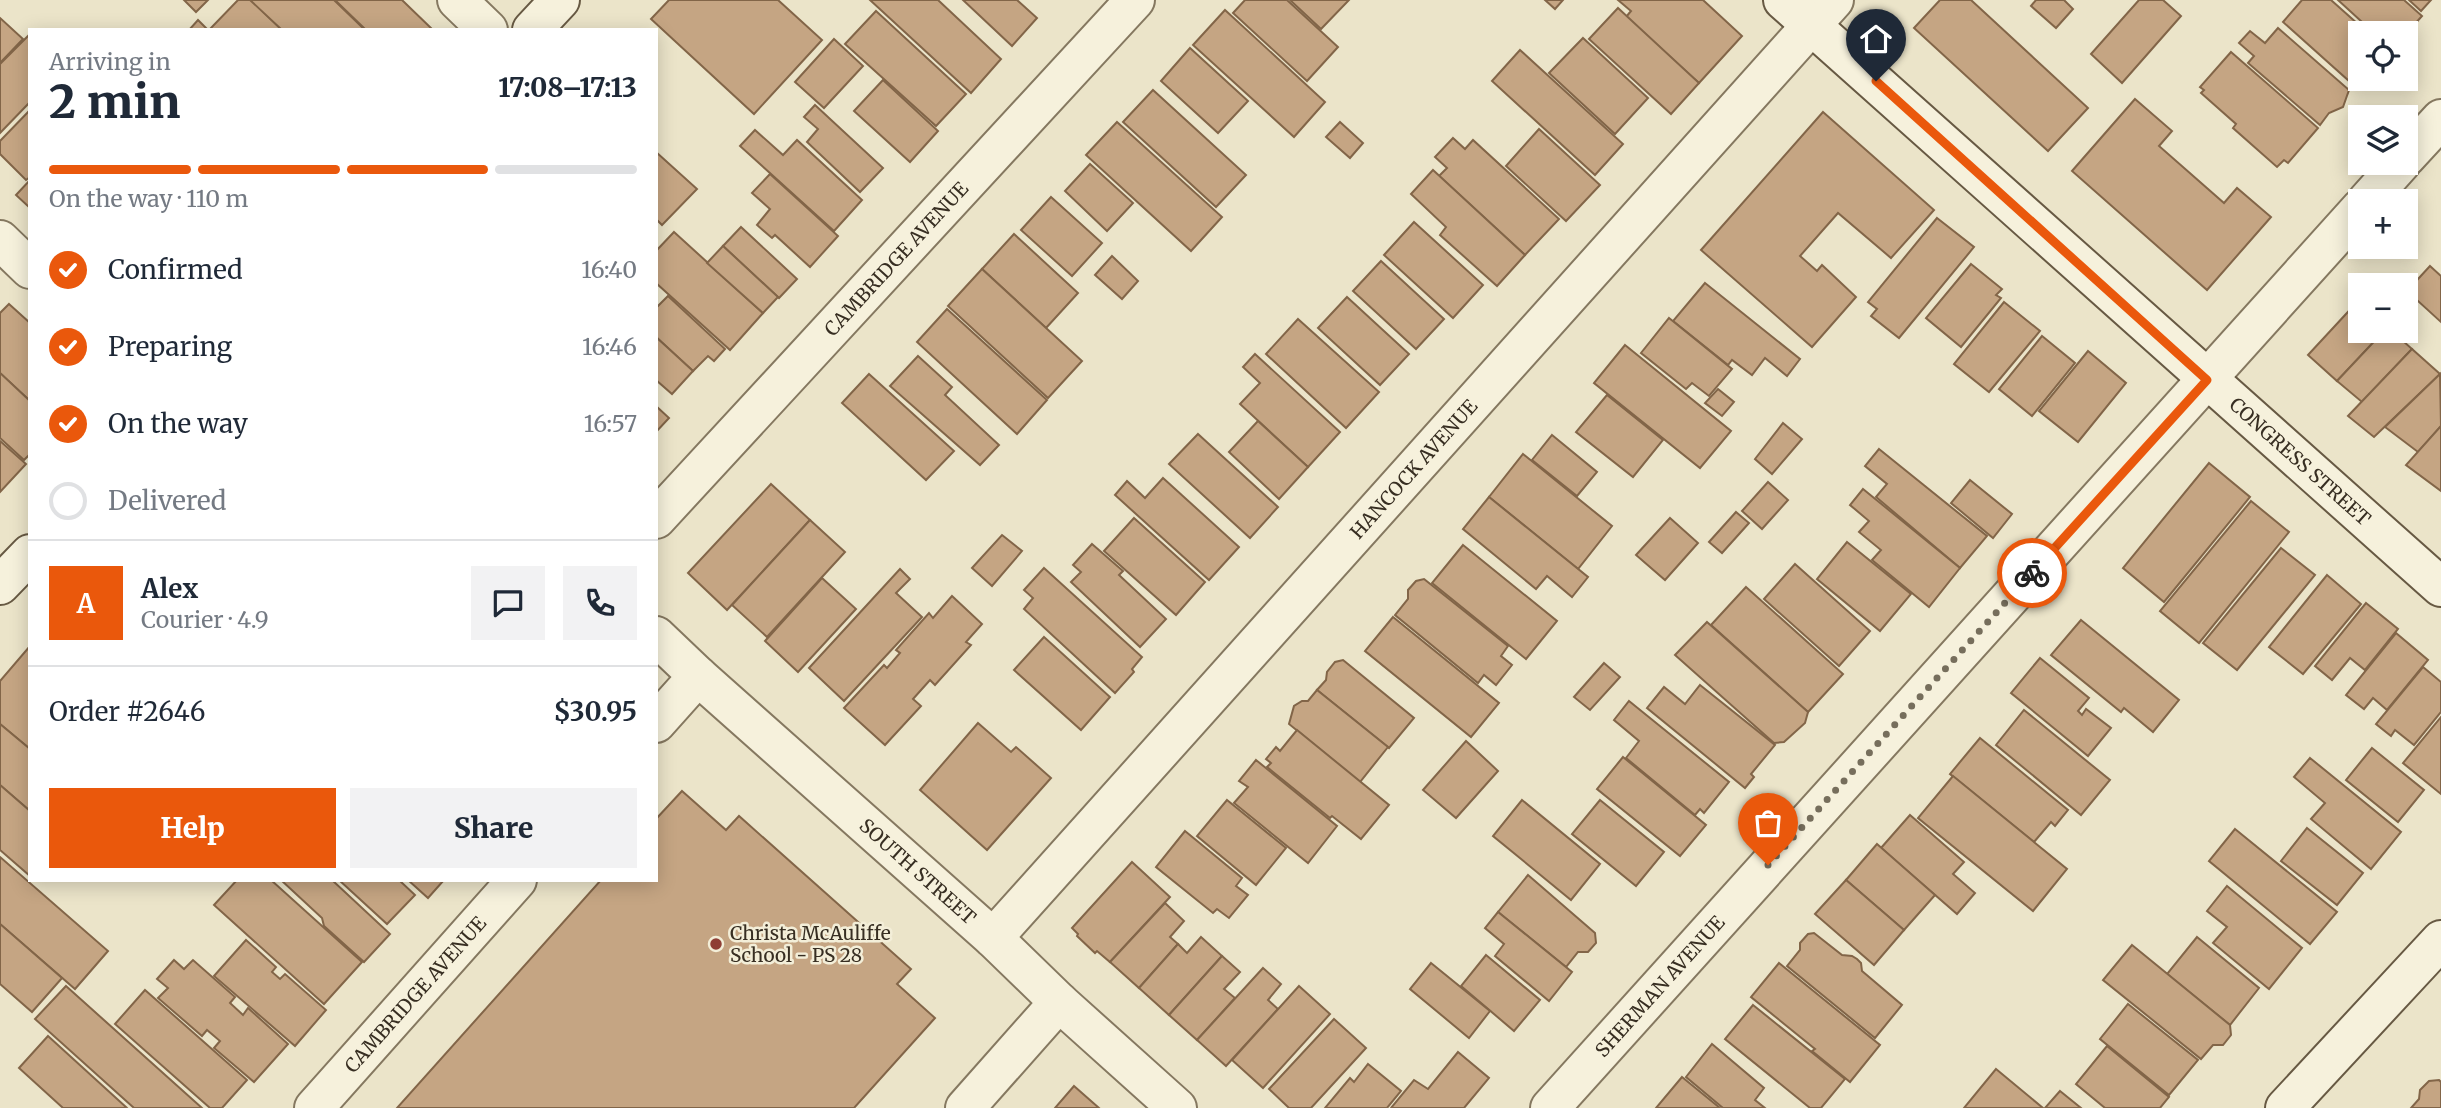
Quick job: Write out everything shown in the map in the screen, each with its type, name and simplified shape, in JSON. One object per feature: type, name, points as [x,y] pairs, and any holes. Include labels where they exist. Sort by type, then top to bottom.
[{"type":"street","points":[[457,0],[486,28]]},
{"type":"street","points":[[534,28],[560,0]]},
{"type":"street","name":"CAMBRIDGE AVENUE","points":[[658,517],[1135,0]]},
{"type":"street","name":"CONGRESS STREET","points":[[1783,0],[1822,13],[1856,64],[2441,587]]},
{"type":"street","name":"HANCOCK AVENUE","points":[[993,938],[1822,13]]},
{"type":"street","points":[[2418,144],[2441,119]]},
{"type":"street","points":[[2378,189],[2390,175]]},
{"type":"street","name":"SHERMAN AVENUE","points":[[1549,1108],[2348,223]]},
{"type":"street","points":[[0,240],[28,267]]},
{"type":"street","points":[[0,585],[28,556]]},
{"type":"street","name":"SOUTH STREET","points":[[658,638],[993,938],[1059,1002],[1177,1108]]},
{"type":"street","points":[[658,721],[698,676]]},
{"type":"street","name":"CAMBRIDGE AVENUE","points":[[314,1108],[515,882]]},
{"type":"street","points":[[2285,1108],[2441,940]]},
{"type":"street","points":[[965,1108],[1059,1002]]},
{"type":"building","points":[[184,0],[208,0],[196,12]]},
{"type":"building","points":[[238,0],[251,0],[280,28],[211,28]]},
{"type":"building","points":[[250,0],[334,0],[363,28],[280,28]]},
{"type":"building","points":[[335,0],[402,0],[431,28],[364,28]]},
{"type":"building","points":[[669,0],[778,0],[822,40],[754,114],[651,19]]},
{"type":"building","points":[[870,0],[938,0],[1001,59],[971,93]]},
{"type":"building","points":[[963,0],[1017,0],[1037,18],[1012,46]]},
{"type":"building","points":[[1245,0],[1287,0],[1338,47],[1307,81],[1233,13]]},
{"type":"building","points":[[1290,0],[1349,0],[1321,29]]},
{"type":"building","points":[[1545,0],[1563,0],[1555,9]]},
{"type":"building","points":[[1618,0],[1703,0],[1742,36],[1699,83],[1626,17],[1631,11]]},
{"type":"building","points":[[1940,0],[1971,0],[2088,108],[2048,151],[1914,28]]},
{"type":"building","points":[[2036,0],[2064,0],[2073,9],[2056,28],[2031,6]]},
{"type":"building","points":[[2139,0],[2163,0],[2181,16],[2122,83],[2091,54]]},
{"type":"building","points":[[2302,0],[2331,0],[2355,21],[2348,21],[2348,80],[2283,22]]},
{"type":"building","points":[[2338,0],[2404,0],[2422,16],[2418,21],[2361,21]]},
{"type":"building","points":[[2409,0],[2431,0],[2421,11]]},
{"type":"building","points":[[1618,8],[1699,83],[1671,114],[1589,39]]},
{"type":"building","points":[[1225,10],[1325,102],[1294,137],[1193,45]]},
{"type":"building","points":[[876,11],[966,94],[936,126],[845,44]]},
{"type":"building","points":[[0,18],[23,39],[0,63]]},
{"type":"building","points":[[198,20],[206,28],[191,28]]},
{"type":"building","points":[[2278,28],[2348,89],[2343,107],[2329,113],[2320,125],[2248,63],[2254,56],[2239,43],[2250,31],[2265,43]]},
{"type":"building","points":[[28,36],[28,104],[0,133],[0,64]]},
{"type":"building","points":[[1583,38],[1648,98],[1615,134],[1549,73]]},
{"type":"building","points":[[834,39],[863,66],[824,108],[795,82]]},
{"type":"building","points":[[1190,48],[1248,101],[1218,133],[1161,81]]},
{"type":"building","points":[[1520,50],[1623,144],[1595,175],[1492,81]]},
{"type":"building","points":[[2231,52],[2318,128],[2288,163],[2284,160],[2277,167],[2233,128],[2236,124],[2201,93],[2204,90],[2200,87]]},
{"type":"building","points":[[883,80],[938,131],[910,162],[854,111]]},
{"type":"building","points":[[1153,90],[1246,175],[1216,207],[1123,122]]},
{"type":"building","points":[[2135,99],[2172,131],[2159,146],[2224,203],[2237,188],[2271,217],[2207,290],[2072,171]]},
{"type":"building","points":[[815,105],[883,168],[860,192],[807,142],[818,129],[804,117]]},
{"type":"building","points":[[28,112],[26,180],[0,154],[0,141]]},
{"type":"building","points":[[1823,112],[1934,210],[1891,258],[1838,213],[1800,256],[1817,271],[1822,265],[1856,297],[1812,347],[1701,250]]},
{"type":"building","points":[[1117,122],[1222,217],[1191,251],[1086,155]]},
{"type":"building","points":[[1340,122],[1363,143],[1350,158],[1326,137]]},
{"type":"building","points":[[1539,129],[1600,185],[1566,221],[1506,166]]},
{"type":"building","points":[[755,130],[783,155],[797,140],[862,200],[834,231],[740,146]]},
{"type":"building","points":[[1453,138],[1465,149],[1473,140],[1559,219],[1525,255],[1439,176],[1447,168],[1435,157]]},
{"type":"building","points":[[658,154],[697,189],[662,225],[658,221]]},
{"type":"building","points":[[1090,164],[1133,203],[1107,231],[1065,191]]},
{"type":"building","points":[[1433,170],[1525,255],[1497,286],[1440,235],[1446,227],[1411,194]]},
{"type":"building","points":[[770,174],[838,236],[810,267],[775,235],[772,238],[757,225],[770,209],[752,193]]},
{"type":"building","points":[[28,182],[28,206],[16,195]]},
{"type":"building","points":[[1051,197],[1102,243],[1072,276],[1021,230]]},
{"type":"building","points":[[1937,218],[1974,247],[1899,338],[1871,316],[1877,309],[1868,302]]},
{"type":"building","points":[[1414,222],[1483,285],[1453,318],[1384,255]]},
{"type":"building","points":[[741,227],[797,279],[779,298],[723,246]]},
{"type":"building","points":[[674,232],[763,313],[730,350],[658,285],[658,249]]},
{"type":"building","points":[[1014,234],[1078,293],[1046,328],[982,269]]},
{"type":"building","points":[[723,246],[778,297],[763,313],[707,263]]},
{"type":"building","points":[[1112,256],[1138,281],[1122,299],[1095,275]]},
{"type":"building","points":[[1381,261],[1444,319],[1416,349],[1353,291]]},
{"type":"building","points":[[1971,264],[2002,289],[1996,295],[2001,298],[1961,347],[1926,318]]},
{"type":"building","points":[[2430,266],[2441,276],[2441,322],[2418,301],[2418,279]]},
{"type":"building","points":[[982,269],[1082,361],[1048,398],[948,306]]},
{"type":"building","points":[[1705,283],[1800,359],[1787,376],[1765,358],[1752,375],[1732,360],[1728,365],[1673,321]]},
{"type":"building","points":[[668,296],[725,349],[714,361],[708,356],[693,371],[658,339],[658,306]]},
{"type":"building","points":[[1347,297],[1409,354],[1380,385],[1318,328]]},
{"type":"building","points":[[2004,302],[2040,331],[1989,392],[1954,364]]},
{"type":"building","points":[[9,304],[28,321],[28,399],[0,373],[0,313]]},
{"type":"building","points":[[947,309],[1047,400],[1017,434],[917,342]]},
{"type":"building","points":[[2348,312],[2348,343],[2373,343],[2337,381],[2308,355]]},
{"type":"building","points":[[1669,318],[1732,369],[1709,396],[1692,383],[1686,389],[1641,353]]},
{"type":"building","points":[[1298,319],[1379,392],[1346,428],[1266,354]]},
{"type":"building","points":[[2042,336],[2075,363],[2032,416],[1999,389]]},
{"type":"building","points":[[658,339],[693,371],[672,394],[658,382]]},
{"type":"building","points":[[2373,343],[2405,343],[2412,349],[2362,402],[2337,381]]},
{"type":"building","points":[[1625,345],[1731,431],[1700,468],[1594,383]]},
{"type":"building","points":[[2412,349],[2440,374],[2374,437],[2348,416]]},
{"type":"building","points":[[2088,351],[2126,383],[2078,442],[2039,411]]},
{"type":"building","points":[[1255,354],[1340,432],[1308,467],[1240,404],[1260,383],[1243,367]]},
{"type":"building","points":[[918,356],[952,387],[945,395],[999,445],[980,465],[890,386]]},
{"type":"building","points":[[0,373],[28,399],[28,456],[24,460],[0,438]]},
{"type":"building","points":[[869,374],[954,451],[926,480],[842,403]]},
{"type":"building","points":[[2440,374],[2441,426],[2418,452],[2385,427]]},
{"type":"building","points":[[1718,389],[1734,402],[1722,416],[1705,403]]},
{"type":"building","points":[[1607,395],[1663,440],[1633,477],[1576,432]]},
{"type":"building","points":[[658,408],[669,418],[658,430]]},
{"type":"building","points":[[1258,421],[1308,467],[1279,499],[1229,452]]},
{"type":"building","points":[[1783,423],[1802,439],[1772,474],[1755,459]]},
{"type":"building","points":[[2441,426],[2441,491],[2406,465]]},
{"type":"building","points":[[1198,434],[1278,507],[1250,538],[1169,464]]},
{"type":"building","points":[[1552,435],[1597,472],[1577,496],[1532,460]]},
{"type":"building","points":[[0,441],[26,464],[0,492]]},
{"type":"building","points":[[1879,449],[1987,536],[1960,568],[1876,497],[1887,484],[1865,466]]},
{"type":"building","points":[[1523,454],[1612,526],[1578,569],[1489,497]]},
{"type":"building","points":[[2209,463],[2250,497],[2164,602],[2123,568]]},
{"type":"building","points":[[1163,478],[1239,547],[1209,580],[1115,495],[1127,481],[1145,498]]},
{"type":"building","points":[[1970,480],[2012,514],[1993,538],[1951,503]]},
{"type":"building","points":[[1768,482],[1788,500],[1762,529],[1742,511]]},
{"type":"building","points":[[771,484],[810,520],[727,610],[688,573]]},
{"type":"building","points":[[1863,489],[1960,568],[1929,607],[1872,560],[1881,550],[1859,532],[1869,521],[1850,505]]},
{"type":"building","points":[[1489,497],[1588,577],[1572,597],[1547,576],[1536,589],[1463,529]]},
{"type":"building","points":[[2251,501],[2289,532],[2199,643],[2160,611]]},
{"type":"building","points":[[1736,512],[1749,523],[1722,553],[1709,542]]},
{"type":"building","points":[[1134,518],[1205,582],[1176,615],[1104,551]]},
{"type":"building","points":[[1670,518],[1698,543],[1665,580],[1636,555]]},
{"type":"building","points":[[810,520],[845,552],[767,637],[732,605]]},
{"type":"building","points":[[1002,535],[1022,551],[992,586],[972,568]]},
{"type":"building","points":[[1847,542],[1911,594],[1880,631],[1817,579]]},
{"type":"building","points":[[1092,544],[1123,571],[1119,575],[1166,619],[1140,647],[1071,582],[1081,572],[1073,565]]},
{"type":"building","points":[[1463,545],[1557,621],[1526,659],[1432,583]]},
{"type":"building","points":[[2281,548],[2315,575],[2237,670],[2203,643]]},
{"type":"building","points":[[1795,564],[1870,631],[1839,666],[1764,599]]},
{"type":"building","points":[[1044,568],[1142,657],[1132,669],[1134,672],[1115,693],[1024,609],[1033,598],[1024,590]]},
{"type":"building","points":[[900,569],[910,579],[896,593],[922,617],[844,701],[809,668]]},
{"type":"building","points":[[2327,575],[2361,604],[2303,674],[2269,647]]},
{"type":"building","points":[[822,578],[856,609],[798,672],[765,641]]},
{"type":"building","points":[[1424,579],[1508,646],[1501,656],[1512,665],[1496,685],[1484,675],[1478,683],[1395,615],[1408,599],[1408,590],[1416,581]]},
{"type":"building","points":[[1746,587],[1843,674],[1808,712],[1711,625]]},
{"type":"building","points":[[952,596],[982,624],[966,642],[971,645],[935,685],[930,680],[913,699],[921,706],[885,745],[844,708],[884,665],[887,668],[900,653],[896,650],[929,613],[933,618]]},
{"type":"building","points":[[2366,603],[2398,629],[2365,670],[2350,658],[2332,680],[2315,666]]},
{"type":"building","points":[[1393,617],[1499,703],[1471,737],[1365,651]]},
{"type":"building","points":[[2081,620],[2179,700],[2153,732],[2124,708],[2121,712],[2051,655]]},
{"type":"building","points":[[1707,622],[1808,712],[1805,723],[1784,742],[1774,743],[1675,655]]},
{"type":"building","points":[[2396,633],[2428,660],[2387,710],[2373,698],[2364,709],[2346,695]]},
{"type":"building","points":[[1044,637],[1110,697],[1081,730],[1014,670]]},
{"type":"building","points":[[28,648],[28,747],[0,724],[0,681]]},
{"type":"building","points":[[2040,658],[2089,698],[2078,711],[2082,715],[2086,709],[2111,728],[2088,756],[2011,693]]},
{"type":"building","points":[[1343,660],[1414,718],[1389,748],[1317,690],[1326,680],[1327,672],[1335,662]]},
{"type":"building","points":[[1604,663],[1620,677],[1590,710],[1574,697]]},
{"type":"building","points":[[2423,667],[2441,682],[2441,712],[2414,745],[2395,730],[2391,736],[2376,724]]},
{"type":"building","points":[[1700,685],[1775,745],[1751,774],[1754,777],[1745,788],[1647,708],[1664,687],[1685,704]]},
{"type":"building","points":[[1317,690],[1388,747],[1360,782],[1289,724],[1294,706],[1308,701]]},
{"type":"building","points":[[1629,701],[1729,782],[1704,813],[1700,809],[1695,815],[1626,758],[1639,741],[1614,720]]},
{"type":"building","points":[[2024,710],[2110,780],[2081,815],[1996,745]]},
{"type":"building","points":[[2441,717],[2441,794],[2403,763]]},
{"type":"building","points":[[978,723],[1011,752],[1016,747],[1051,778],[987,850],[920,790]]},
{"type":"building","points":[[0,724],[28,747],[28,809],[0,785]]},
{"type":"building","points":[[1297,730],[1389,805],[1361,839],[1332,816],[1330,818],[1267,767],[1271,763],[1266,759],[1276,747],[1280,751]]},
{"type":"building","points":[[1980,738],[2068,810],[2055,826],[2051,822],[2034,842],[1950,774]]},
{"type":"building","points":[[1466,741],[1498,771],[1456,818],[1423,790]]},
{"type":"building","points":[[2372,748],[2424,790],[2398,822],[2346,780]]},
{"type":"building","points":[[1623,757],[1706,825],[1680,856],[1597,789]]},
{"type":"building","points":[[2310,758],[2401,832],[2371,869],[2311,819],[2325,803],[2294,777]]},
{"type":"building","points":[[1256,760],[1337,826],[1308,863],[1234,803],[1248,787],[1239,781]]},
{"type":"building","points":[[1953,776],[2067,869],[2033,911],[1918,818]]},
{"type":"building","points":[[0,785],[28,809],[28,874],[0,850]]},
{"type":"building","name":"Christa McAuliffe School - PS 28","points":[[682,791],[726,830],[739,816],[911,969],[897,984],[935,1018],[854,1108],[397,1108],[599,882],[658,882],[658,817]]},
{"type":"building","points":[[1227,800],[1286,848],[1256,885],[1197,836]]},
{"type":"building","points":[[1522,800],[1600,864],[1571,900],[1493,836]]},
{"type":"building","points":[[1600,800],[1664,852],[1636,886],[1572,834]]},
{"type":"building","points":[[1910,815],[1964,862],[1953,874],[1975,893],[1957,914],[1881,848]]},
{"type":"building","points":[[2307,828],[2363,873],[2337,905],[2281,861]]},
{"type":"building","points":[[2235,829],[2337,912],[2310,944],[2209,861]]},
{"type":"building","points":[[1185,831],[1242,878],[1236,886],[1248,895],[1229,918],[1217,909],[1213,913],[1156,867]]},
{"type":"building","points":[[1877,844],[1935,895],[1904,930],[1846,880]]},
{"type":"building","points":[[0,857],[108,951],[75,989],[0,924]]},
{"type":"building","points":[[1132,862],[1170,897],[1110,962],[1097,951],[1095,953],[1072,928]]},
{"type":"building","points":[[1528,875],[1595,933],[1596,943],[1588,952],[1578,952],[1566,967],[1498,912]]},
{"type":"building","points":[[1846,880],[1904,930],[1874,965],[1815,914]]},
{"type":"building","points":[[235,882],[273,882],[362,962],[324,1004],[214,905]]},
{"type":"building","points":[[283,882],[334,882],[390,934],[364,962],[324,926],[322,918]]},
{"type":"building","points":[[341,882],[401,882],[415,895],[387,924]]},
{"type":"building","points":[[410,882],[442,882],[428,898]]},
{"type":"building","points":[[2227,886],[2302,948],[2269,989],[2213,943],[2227,927],[2207,911]]},
{"type":"building","points":[[1165,903],[1184,921],[1170,937],[1178,944],[1139,988],[1110,962]]},
{"type":"building","points":[[1498,912],[1572,972],[1549,1001],[1495,956],[1504,944],[1485,928]]},
{"type":"building","points":[[0,924],[62,978],[32,1012],[0,984]]},
{"type":"building","points":[[1814,933],[1842,955],[1857,959],[1861,963],[1862,971],[1902,1005],[1875,1038],[1787,966],[1800,950],[1800,943],[1808,934]]},
{"type":"building","points":[[1201,937],[1222,956],[1169,1015],[1139,988],[1178,944],[1187,953]]},
{"type":"building","points":[[2197,937],[2259,988],[2230,1025],[2167,974]]},
{"type":"building","points":[[246,940],[276,967],[272,972],[280,979],[285,974],[326,1010],[295,1046],[214,976]]},
{"type":"building","points":[[2132,945],[2230,1025],[2231,1035],[2223,1045],[2213,1045],[2201,1059],[2103,980]]},
{"type":"building","points":[[1486,955],[1540,1000],[1514,1031],[1461,986]]},
{"type":"building","points":[[1222,956],[1240,972],[1224,989],[1235,998],[1197,1040],[1169,1015]]},
{"type":"building","points":[[174,960],[184,969],[193,960],[235,997],[230,1003],[243,1015],[248,1008],[288,1044],[254,1082],[214,1048],[220,1041],[207,1030],[202,1036],[158,998],[168,988],[157,979]]},
{"type":"building","points":[[1431,963],[1490,1011],[1469,1038],[1410,989]]},
{"type":"building","points":[[1779,963],[1880,1045],[1850,1082],[1812,1051],[1815,1049],[1751,997]]},
{"type":"building","points":[[1263,968],[1281,984],[1268,1000],[1278,1009],[1226,1066],[1197,1040]]},
{"type":"building","points":[[66,986],[202,1108],[134,1108],[35,1019]]},
{"type":"building","points":[[1299,986],[1330,1014],[1263,1088],[1232,1060]]},
{"type":"building","points":[[145,990],[247,1080],[222,1108],[210,1108],[115,1024]]},
{"type":"building","points":[[2128,1004],[2198,1060],[2169,1095],[2100,1039]]},
{"type":"building","points":[[1753,1005],[1845,1079],[1821,1108],[1810,1108],[1725,1039]]},
{"type":"building","points":[[1334,1019],[1366,1048],[1311,1108],[1289,1108],[1269,1089]]},
{"type":"building","points":[[48,1036],[127,1108],[63,1108],[19,1068]]},
{"type":"building","points":[[1712,1044],[1764,1088],[1755,1100],[1765,1108],[1723,1108],[1686,1077]]},
{"type":"building","points":[[2107,1046],[2169,1097],[2160,1108],[2105,1108],[2076,1084]]},
{"type":"building","points":[[1458,1052],[1489,1078],[1464,1108],[1391,1108],[1414,1080],[1428,1089]]},
{"type":"building","points":[[1368,1064],[1401,1091],[1387,1108],[1325,1108],[1350,1078],[1354,1082]]},
{"type":"building","points":[[1996,1069],[2043,1108],[1964,1108]]},
{"type":"building","points":[[1682,1077],[1720,1108],[1656,1108]]},
{"type":"building","points":[[2439,1080],[2441,1108],[2411,1108],[2419,1099],[2420,1090],[2429,1081]]},
{"type":"building","points":[[1074,1086],[1099,1108],[1055,1108]]},
{"type":"building","points":[[2060,1091],[2081,1108],[2045,1108]]},
{"type":"way so far","points":[[1768,865],[2032,573]]},
{"type":"place","name":"Christa McAuliffe School - PS 28","points":[[716,944]]},
{"type":"route","points":[[1876,81],[2207,380],[2032,573]]}]
